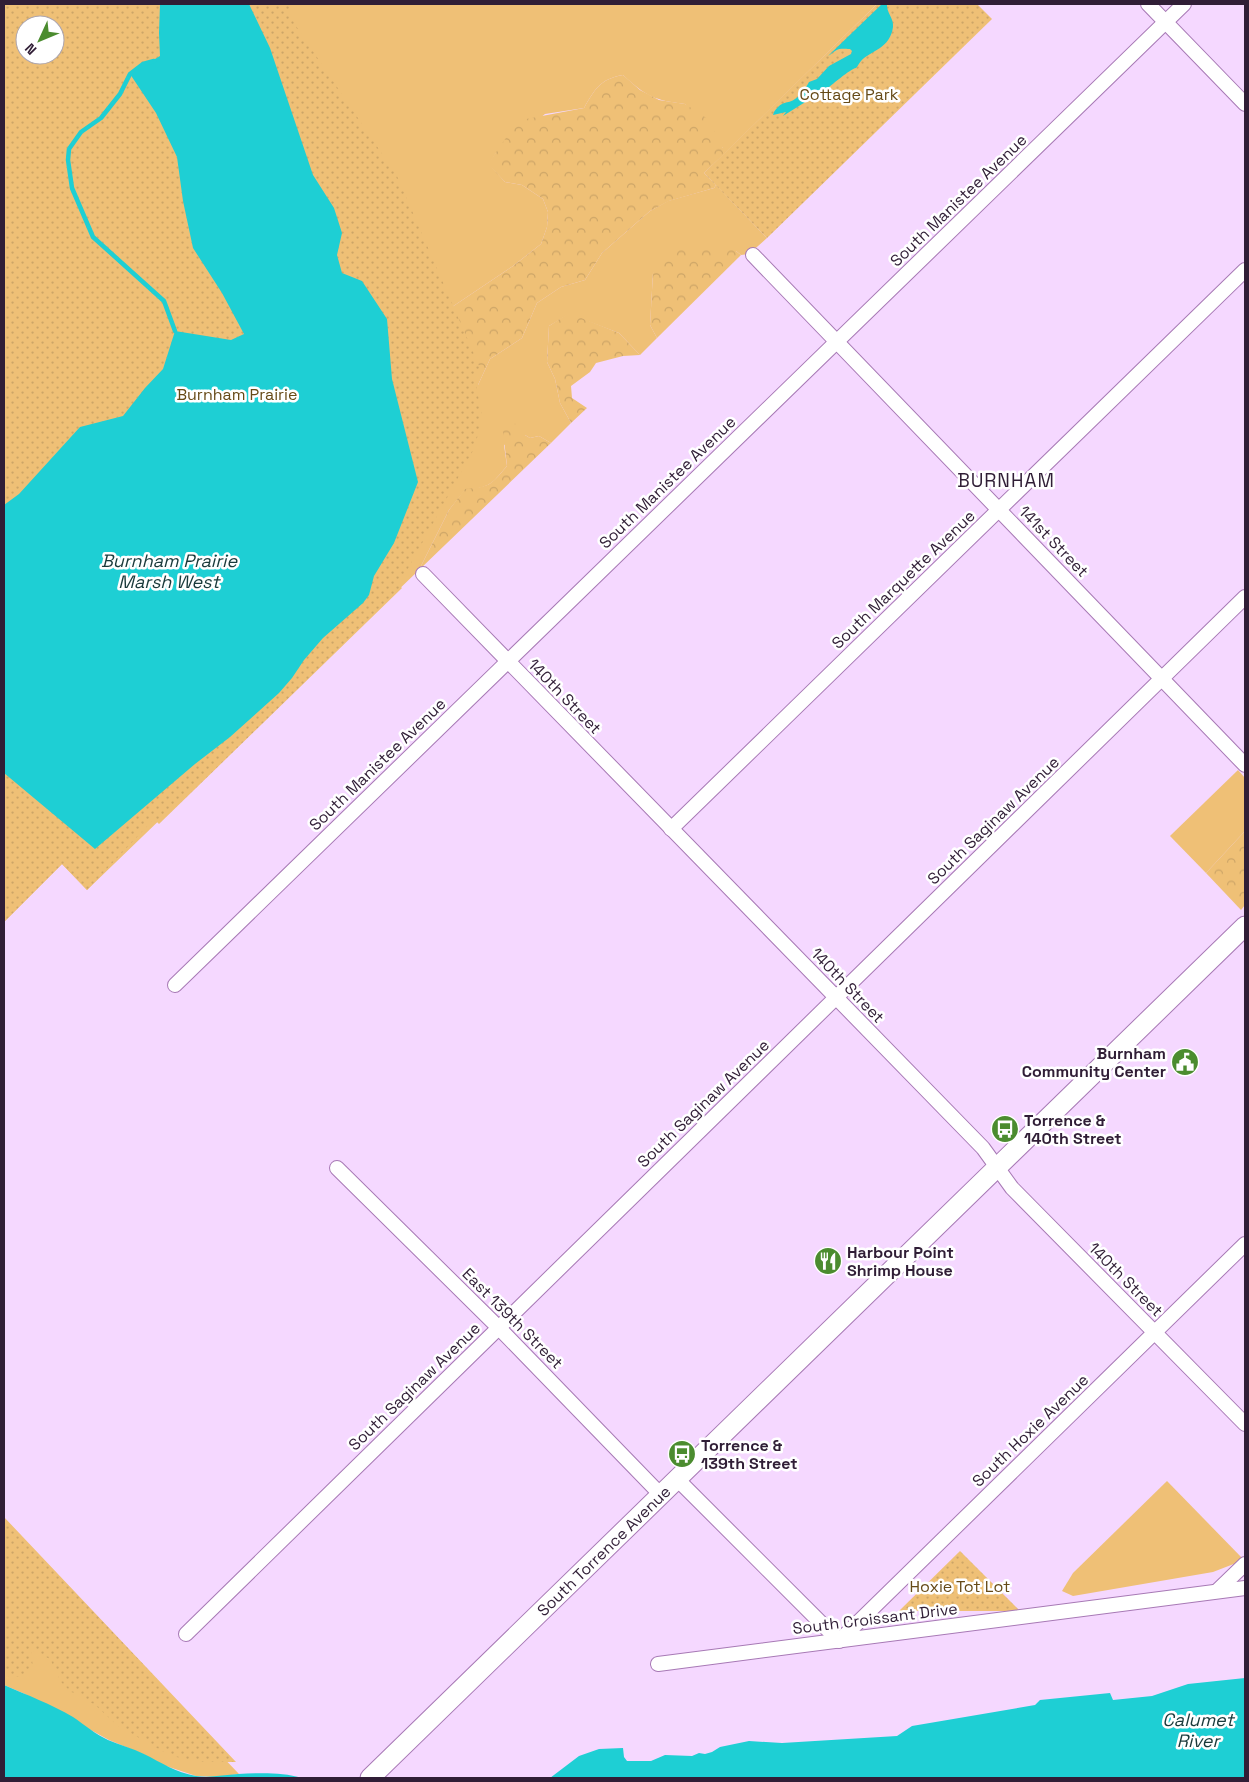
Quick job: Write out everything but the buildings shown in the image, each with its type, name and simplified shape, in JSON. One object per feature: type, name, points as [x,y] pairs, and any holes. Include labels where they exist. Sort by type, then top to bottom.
[{"type":"main road","name":"South Torrence Avenue","points":[[370,1778],[662,1496],[1245,926]]},
{"type":"street","points":[[1148,4],[1245,104]]},
{"type":"street","name":"South Manistee Avenue","points":[[175,985],[1184,4]]},
{"type":"street","name":"141st Street","points":[[753,255],[1245,765]]},
{"type":"street","name":"South Marquette Avenue","points":[[671,829],[1245,270]]},
{"type":"street","name":"140th Street","points":[[422,574],[983,1148],[1012,1188],[1245,1424]]},
{"type":"street","name":"South Saginaw Avenue","points":[[186,1634],[1245,597]]},
{"type":"street","name":"East 139th Street","points":[[338,1168],[662,1496]]},
{"type":"street","name":"South Hoxie Avenue","points":[[840,1641],[1245,1244]]},
{"type":"street","points":[[678,1480],[840,1641]]},
{"type":"street","points":[[1217,1592],[1245,1564]]},
{"type":"street","name":"South Croissant Drive","points":[[658,1664],[1245,1588]]},
{"type":"green space","name":"Burnham Prairie","points":[[4,4],[877,4],[723,155],[723,148],[685,104],[651,96],[623,75],[603,82],[584,108],[545,114],[496,153],[489,164],[505,182],[522,185],[543,199],[548,212],[547,227],[541,244],[513,266],[452,307],[478,385],[490,359],[522,338],[537,303],[561,287],[585,280],[602,253],[650,211],[668,201],[714,188],[716,185],[767,238],[749,254],[741,255],[736,251],[653,273],[650,325],[657,338],[640,355],[619,333],[569,314],[549,326],[547,362],[555,379],[560,403],[571,423],[551,443],[539,436],[530,438],[525,435],[504,445],[507,466],[489,484],[480,488],[465,490],[449,510],[419,570],[87,890],[62,864],[4,922]]},
{"type":"green space","name":"Burnham Prairie Marsh West","points":[[4,4],[288,4],[294,23],[397,176],[480,368],[474,374],[482,416],[475,447],[399,585],[402,588],[159,824],[154,819],[87,890],[62,864],[4,922]]},
{"type":"green space","name":"Cottage Park","points":[[877,4],[977,4],[992,19],[767,238],[704,173]]},
{"type":"green space","points":[[623,75],[640,90],[659,100],[685,104],[708,119],[723,148],[723,155],[704,173],[716,185],[714,188],[669,201],[650,211],[602,253],[585,280],[561,287],[537,303],[522,338],[490,359],[478,385],[447,409],[452,307],[513,266],[541,244],[547,227],[548,212],[543,199],[522,185],[505,182],[488,164],[510,132],[526,119],[584,108],[603,82]]},
{"type":"green space","points":[[724,246],[741,255],[657,338],[650,325],[653,273],[666,255],[684,248]]},
{"type":"green space","points":[[569,313],[619,333],[640,355],[623,356],[596,363],[590,372],[571,386],[572,398],[587,408],[571,423],[560,403],[555,379],[547,362],[549,326]]},
{"type":"green space","points":[[502,423],[518,424],[525,435],[530,438],[539,436],[551,443],[419,570],[449,510],[465,489],[489,484],[507,466]]},
{"type":"green space","points":[[1238,770],[1245,778],[1245,831],[1206,873],[1170,836]]},
{"type":"green space","points":[[1245,831],[1245,905],[1241,910],[1206,873]]},
{"type":"green space","points":[[1167,1481],[1244,1560],[1213,1572],[1073,1596],[1062,1591],[1073,1573]]},
{"type":"green space","points":[[4,1517],[236,1762],[203,1762],[171,1756],[118,1726],[94,1704],[86,1701],[83,1695],[71,1692],[61,1682],[50,1659],[33,1651],[31,1651],[33,1668],[30,1671],[20,1676],[4,1675]]},
{"type":"green space","points":[[4,1529],[239,1774],[216,1777],[196,1776],[163,1765],[145,1755],[109,1740],[25,1694],[4,1685]]},
{"type":"green space","name":"Hoxie Tot Lot","points":[[960,1551],[1020,1611],[899,1611]]},
{"type":"water","name":"Burnham Prairie Marsh West","points":[[160,4],[249,4],[270,48],[313,175],[334,208],[342,233],[337,255],[342,273],[362,281],[387,319],[392,379],[418,482],[394,543],[374,576],[369,595],[363,603],[323,638],[279,693],[230,737],[195,764],[95,849],[4,773],[4,505],[19,494],[80,427],[123,416],[163,369],[175,331],[231,340],[244,334],[222,293],[193,248],[183,201],[177,157],[156,113],[130,74],[160,56]]},
{"type":"water","points":[[882,4],[887,4],[893,24],[891,34],[884,45],[865,57],[856,68],[824,91],[824,93],[818,94],[783,116],[786,112],[773,115],[780,105],[797,98],[809,82],[817,79],[829,66],[851,54],[852,51],[850,49],[840,49],[828,56]]},
{"type":"water","name":"Calumet River","points":[[1245,1678],[1245,1778],[550,1778],[579,1756],[599,1749],[623,1748],[624,1757],[627,1761],[651,1761],[665,1755],[692,1756],[699,1753],[705,1754],[720,1747],[749,1741],[782,1743],[897,1736],[912,1726],[1035,1705],[1040,1700],[1110,1693],[1113,1700],[1152,1696],[1188,1684]]},
{"type":"water","points":[[4,1685],[65,1712],[108,1740],[140,1752],[182,1772],[201,1777],[262,1773],[302,1778],[4,1778]]},
{"type":"waterway","points":[[154,61],[143,64],[130,74],[120,94],[101,118],[81,132],[69,149],[68,160],[72,188],[93,237],[164,301],[175,331]]},
{"type":"place","name":"Burnham Community Center","points":[[1185,1062]]},
{"type":"place","name":"Torrence & 140th Street","points":[[1005,1129]]},
{"type":"place","name":"Harbour Point Shrimp House","points":[[828,1261]]},
{"type":"place","name":"Torrence & 139th Street","points":[[682,1454]]},
{"type":"district","name":"BURNHAM","points":[[1006,480]]}]
